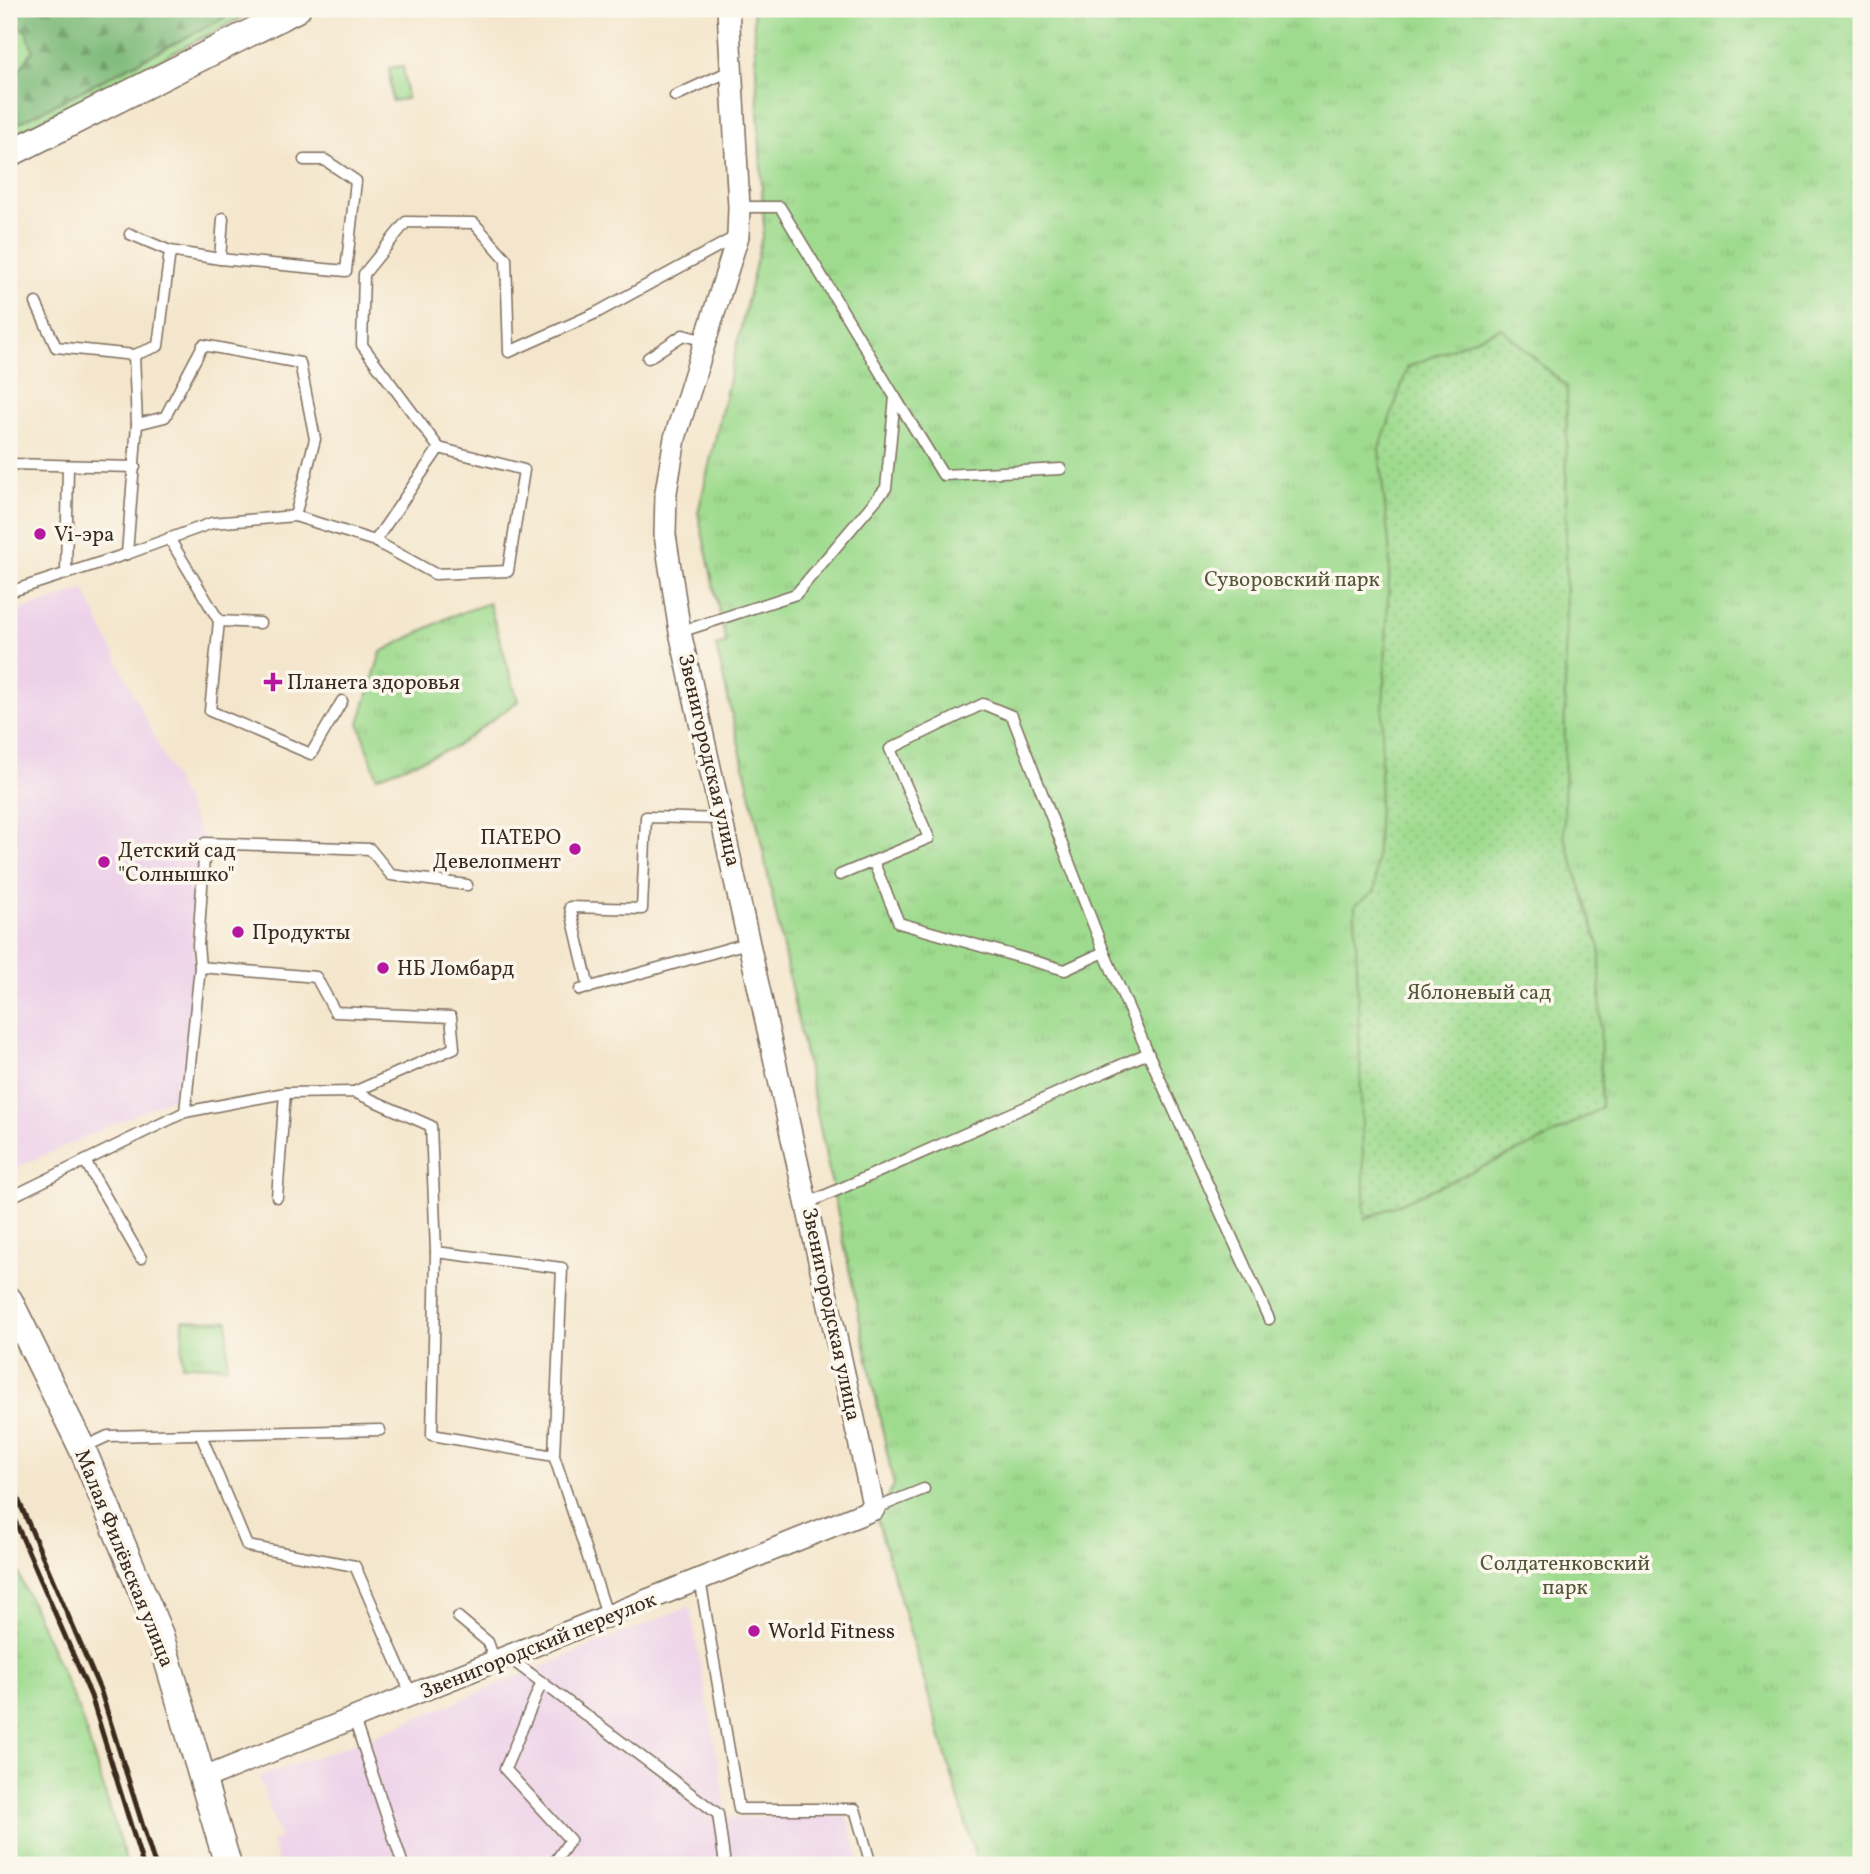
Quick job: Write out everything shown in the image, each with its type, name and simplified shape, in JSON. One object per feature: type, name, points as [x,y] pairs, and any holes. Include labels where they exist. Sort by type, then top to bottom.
[{"type":"street","points":[[9,154],[297,9]]},
{"type":"street","name":"Звенигородская улица","points":[[728,9],[739,207],[738,236],[675,438],[666,492],[665,535],[680,632],[751,942],[874,1509]]},
{"type":"street","name":"Малая Филёвская улица","points":[[9,1300],[82,1448],[160,1635],[228,1865]]},
{"type":"street","name":"Звенигородский переулок","points":[[202,1779],[874,1509]]},
{"type":"lane","points":[[675,96],[730,71]]},
{"type":"lane","points":[[304,160],[325,160],[356,181],[346,271]]},
{"type":"lane","points":[[739,207],[780,206],[943,475],[1061,470]]},
{"type":"lane","points":[[220,259],[223,218]]},
{"type":"lane","points":[[9,592],[212,523],[295,516],[375,541],[435,574],[508,572],[524,470],[439,448],[362,345],[364,274],[406,222],[474,223],[506,259],[509,352],[596,313],[738,236]]},
{"type":"lane","points":[[130,234],[170,251],[364,274]]},
{"type":"lane","points":[[36,303],[56,346],[134,355],[158,346],[170,251]]},
{"type":"lane","points":[[648,358],[684,335],[705,341]]},
{"type":"lane","points":[[137,424],[165,417],[203,345],[300,363],[315,439],[295,516]]},
{"type":"lane","points":[[127,554],[137,424],[134,355]]},
{"type":"lane","points":[[680,632],[796,594],[886,488],[895,397]]},
{"type":"lane","points":[[375,541],[439,448]]},
{"type":"lane","points":[[9,464],[135,467]]},
{"type":"lane","points":[[66,574],[68,466]]},
{"type":"lane","points":[[169,538],[219,621],[210,711],[311,754],[342,701]]},
{"type":"lane","points":[[219,621],[260,622]]},
{"type":"lane","points":[[840,875],[929,838],[890,749],[983,704],[1012,716],[1104,952],[1269,1319]]},
{"type":"lane","points":[[723,819],[646,817],[642,909],[570,906],[585,989],[751,942]]},
{"type":"lane","points":[[185,1112],[201,967],[198,945],[205,843],[370,849],[391,875],[467,885]]},
{"type":"lane","points":[[873,861],[899,923],[1065,970],[1104,952]]},
{"type":"lane","points":[[9,1198],[185,1112],[285,1093],[355,1091],[454,1048],[451,1017],[335,1012],[316,977],[201,967]]},
{"type":"lane","points":[[807,1203],[1148,1054]]},
{"type":"lane","points":[[355,1091],[431,1126],[436,1252],[432,1435],[554,1456]]},
{"type":"lane","points":[[278,1197],[285,1093]]},
{"type":"lane","points":[[85,1161],[141,1258]]},
{"type":"lane","points":[[436,1252],[562,1268],[554,1456],[608,1617]]},
{"type":"lane","points":[[82,1448],[108,1436],[380,1430]]},
{"type":"lane","points":[[201,1435],[247,1546],[355,1566],[412,1696]]},
{"type":"lane","points":[[874,1509],[924,1489]]},
{"type":"lane","points":[[700,1579],[739,1809],[855,1809],[871,1865]]},
{"type":"lane","points":[[458,1617],[488,1642],[501,1660],[541,1684],[718,1814],[725,1865]]},
{"type":"lane","points":[[541,1684],[505,1769],[569,1840],[553,1865]]},
{"type":"lane","points":[[355,1719],[403,1865]]},
{"type":"shaded area","name":"Детский сад \"Солнышко\"","points":[[84,590],[205,843],[195,881],[192,925],[195,973],[183,1093],[9,1171],[9,614]]},
{"type":"shaded area","points":[[690,1606],[728,1818],[847,1816],[861,1865],[279,1865],[271,1841],[280,1838],[259,1777],[363,1740]]},
{"type":"green space","points":[[9,9],[258,9],[9,137]]},
{"type":"green space","points":[[9,9],[242,9],[9,128],[9,85],[33,50],[26,31],[9,24]]},
{"type":"green space","name":"Суворовский парк","points":[[753,9],[1861,9],[1861,1865],[978,1865],[876,1516],[894,1486],[758,827],[716,646],[726,643],[698,513],[764,228]]},
{"type":"green space","points":[[403,66],[407,99],[392,101],[389,68]]},
{"type":"green space","name":"Яблоневый сад","points":[[1501,328],[1567,387],[1564,836],[1600,948],[1601,1108],[1543,1140],[1365,1219],[1355,905],[1375,891],[1390,554],[1379,450],[1408,367]]},
{"type":"green space","points":[[489,603],[518,701],[455,747],[377,777],[359,723],[381,652],[449,617]]},
{"type":"green space","points":[[183,1320],[228,1321],[227,1366],[182,1365]]},
{"type":"green space","points":[[9,1553],[81,1715],[127,1865],[9,1865]]},
{"type":"railway","points":[[9,1478],[101,1692],[155,1865]]},
{"type":"railway","points":[[9,1507],[91,1696],[143,1865]]},
{"type":"place","name":"Vi-эра","points":[[40,534]]},
{"type":"place","name":"Планета здоровья","points":[[273,682]]},
{"type":"place","name":"ПАТЕРО Девелопмент","points":[[575,849]]},
{"type":"place","name":"Детский сад \"Солнышко\"","points":[[104,862]]},
{"type":"place","name":"Продукты","points":[[238,932]]},
{"type":"place","name":"НБ Ломбард","points":[[383,968]]},
{"type":"place","name":"World Fitness","points":[[754,1631]]},
{"type":"park label","name":"Солдатенковский парк","points":[[1565,1575]]}]
